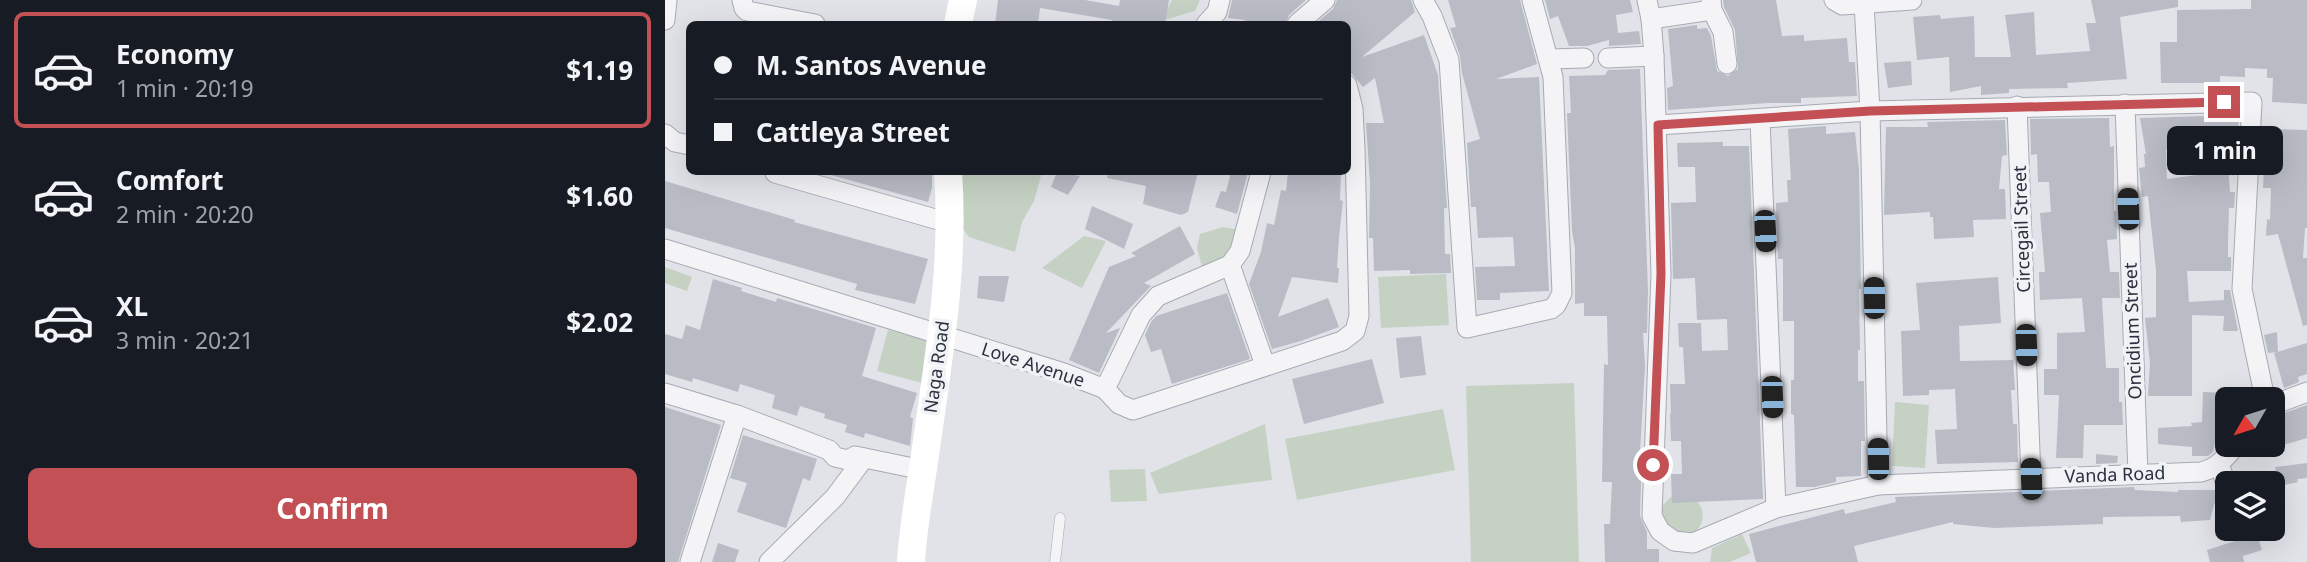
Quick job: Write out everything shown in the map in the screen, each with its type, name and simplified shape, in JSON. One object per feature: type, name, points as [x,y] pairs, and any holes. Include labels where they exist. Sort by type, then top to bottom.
[{"type":"main road","points":[[959,21],[963,0]]},
{"type":"main road","name":"Naga Road","points":[[911,562],[942,336],[949,261],[948,175]]},
{"type":"street","points":[[665,20],[667,0]]},
{"type":"street","points":[[742,0],[747,11],[799,21]]},
{"type":"street","points":[[1209,21],[1217,12],[1220,0]]},
{"type":"street","points":[[1300,21],[1325,0]]},
{"type":"street","points":[[1423,0],[1449,60],[1467,328],[1551,309],[1562,293],[1553,77],[1532,0]]},
{"type":"street","points":[[1647,0],[1651,19],[1658,125],[1870,111],[2252,102],[2242,289],[2262,387]]},
{"type":"street","points":[[1834,0],[1842,5],[1912,0]]},
{"type":"street","points":[[1864,4],[1870,111],[1878,485]]},
{"type":"street","points":[[1651,19],[1711,5],[1723,32],[1727,64]]},
{"type":"street","points":[[1608,58],[1654,56]]},
{"type":"street","points":[[1549,59],[1584,58]]},
{"type":"street","points":[[1105,389],[1119,404],[1133,410],[1342,341],[1355,331],[1359,316],[1355,149],[1351,101]]},
{"type":"street","name":"Oncidium Street","points":[[2125,104],[2138,474]]},
{"type":"street","name":"Circegail Street","points":[[2017,106],[2031,479]]},
{"type":"street","points":[[1760,120],[1776,508]]},
{"type":"street","name":"Vanda Road","points":[[1658,125],[1661,274],[1652,516],[1660,531],[1690,552],[1776,508],[1878,485],[2201,472],[2211,470],[2219,464]]},
{"type":"street","points":[[665,134],[675,142],[686,144]]},
{"type":"street","points":[[782,175],[949,223]]},
{"type":"street","points":[[1260,175],[1240,251],[1230,265],[1265,365]]},
{"type":"street","name":"Love Avenue","points":[[665,249],[1064,373],[1105,389],[1141,314],[1158,296],[1230,265]]},
{"type":"street","points":[[2285,400],[2307,392]]},
{"type":"street","points":[[665,393],[737,415],[829,450],[835,457],[848,460],[860,457],[923,470]]},
{"type":"street","points":[[690,562],[737,415]]},
{"type":"street","points":[[769,562],[835,497],[860,457]]},
{"type":"street","points":[[2222,471],[2219,464],[2225,457]]},
{"type":"lane","points":[[1055,562],[1060,519]]},
{"type":"green space","points":[[1172,0],[1200,0],[1195,11],[1161,21]]},
{"type":"green space","points":[[958,175],[1041,175],[1034,201],[1022,222],[1015,252],[969,237],[956,220]]},
{"type":"green space","points":[[1223,227],[1241,230],[1235,254],[1203,270],[1197,248],[1200,234]]},
{"type":"green space","points":[[1084,236],[1106,241],[1082,288],[1042,268]]},
{"type":"green space","points":[[665,267],[692,277],[687,291],[665,283]]},
{"type":"green space","points":[[1446,274],[1449,325],[1381,328],[1378,277]]},
{"type":"green space","points":[[888,330],[933,342],[922,383],[877,371]]},
{"type":"green space","points":[[1574,383],[1579,562],[1471,562],[1466,386]]},
{"type":"green space","points":[[1895,402],[1929,405],[1925,468],[1892,466]]},
{"type":"green space","points":[[1443,409],[1455,470],[1297,500],[1285,439]]},
{"type":"green space","points":[[1265,424],[1272,480],[1159,494],[1150,473]]},
{"type":"green space","points":[[1145,469],[1147,501],[1111,502],[1109,470]]},
{"type":"green space","points":[[1672,496],[1690,497],[1701,507],[1701,524],[1687,536],[1680,537],[1660,520],[1662,506]]},
{"type":"green space","points":[[1742,534],[1751,553],[1730,562],[1710,562],[1712,548]]},
{"type":"building","points":[[998,0],[1085,0],[1119,6],[1120,0],[1169,0],[1166,21],[1112,21],[1040,8],[1038,21],[995,21]]},
{"type":"building","points":[[1232,0],[1306,0],[1289,15],[1286,21],[1245,21],[1228,18]]},
{"type":"building","points":[[1337,0],[1411,0],[1415,12],[1362,57],[1424,35],[1438,75],[1447,208],[1444,208],[1445,254],[1450,254],[1451,273],[1374,271],[1373,238],[1369,238],[1370,183],[1366,123],[1384,123],[1375,78],[1363,87],[1351,73],[1351,21],[1319,21],[1333,9]]},
{"type":"building","points":[[1448,0],[1520,0],[1537,64],[1496,79],[1539,77],[1549,291],[1500,293],[1500,300],[1477,300],[1475,267],[1515,266],[1513,237],[1478,238],[1476,207],[1471,207],[1467,143],[1480,139],[1460,56],[1450,28],[1456,27]]},
{"type":"building","points":[[1545,0],[1630,0],[1633,12],[1616,15],[1618,33],[1639,31],[1641,44],[1609,46],[1609,40],[1587,46],[1569,46],[1558,16],[1550,19]]},
{"type":"building","points":[[1723,0],[1776,0],[1782,36],[1804,35],[1804,41],[1847,38],[1849,62],[1855,62],[1857,96],[1801,98],[1801,103],[1668,110],[1667,88],[1673,86],[1668,29],[1697,25],[1697,29],[1707,28],[1717,71],[1728,76],[1738,69],[1735,30]]},
{"type":"building","points":[[2091,0],[2178,0],[2178,7],[2120,17],[2127,79],[2067,83],[2068,88],[2009,89],[2009,93],[1981,95],[1981,86],[1950,92],[1949,57],[1917,60],[1913,17],[1940,15],[1941,19],[1974,16],[1975,57],[2011,57],[2005,15],[2034,12],[2036,55],[2090,51],[2086,23],[2096,23]]},
{"type":"building","points":[[2251,0],[2307,0],[2307,104],[2272,102],[2273,78],[2267,78],[2267,69],[2245,68],[2245,77],[2220,76],[2220,83],[2161,83],[2160,42],[2177,42],[2177,10],[2251,9]]},
{"type":"building","points":[[1911,61],[1912,85],[1888,88],[1884,63]]},
{"type":"building","points":[[1640,69],[1648,291],[1647,333],[1643,333],[1645,366],[1640,452],[1640,516],[1647,532],[1647,549],[1659,549],[1659,562],[1605,562],[1604,524],[1610,524],[1612,482],[1602,482],[1604,364],[1608,365],[1607,316],[1584,316],[1584,303],[1575,304],[1575,248],[1567,113],[1571,113],[1569,76],[1605,75],[1608,70]]},
{"type":"building","points":[[2239,115],[2237,149],[2227,148],[2230,192],[2235,192],[2234,208],[2229,208],[2228,257],[2231,257],[2231,271],[2187,271],[2189,302],[2224,300],[2224,290],[2230,290],[2238,331],[2223,331],[2224,316],[2192,315],[2192,396],[2148,396],[2150,363],[2145,318],[2156,317],[2156,271],[2148,196],[2142,197],[2139,168],[2145,167],[2146,154],[2140,118]],"holes":[[[2166,149],[2191,149],[2197,175],[2167,179]]]},
{"type":"building","points":[[2109,118],[2110,147],[2114,146],[2117,239],[2107,240],[2110,272],[2119,272],[2120,298],[2102,298],[2106,368],[2119,368],[2119,402],[2122,402],[2123,425],[2084,425],[2083,458],[2056,458],[2059,395],[2044,395],[2044,369],[2057,369],[2057,333],[2085,332],[2082,298],[2040,300],[2039,272],[2045,272],[2040,213],[2051,212],[2049,182],[2038,182],[2037,154],[2031,155],[2030,119]]},
{"type":"building","points":[[2005,120],[2007,155],[2002,156],[1999,189],[2005,189],[2006,219],[1973,220],[1974,237],[1934,239],[1933,217],[1930,217],[1930,212],[1884,215],[1886,127],[1928,127],[1927,122]]},
{"type":"building","points":[[1826,126],[1826,134],[1855,132],[1859,170],[1861,289],[1858,381],[1864,381],[1865,441],[1861,441],[1861,476],[1836,477],[1836,482],[1814,487],[1796,487],[1794,415],[1791,414],[1794,321],[1783,321],[1783,259],[1778,259],[1776,203],[1788,202],[1787,180],[1791,180],[1788,129]]},
{"type":"building","points":[[2266,129],[2307,130],[2307,228],[2303,258],[2307,258],[2307,325],[2303,326],[2278,234],[2266,236],[2267,219],[2270,220],[2271,188],[2263,188]]},
{"type":"building","points":[[1723,142],[1723,146],[1749,146],[1763,499],[1672,503],[1671,474],[1682,474],[1681,441],[1671,441],[1670,384],[1685,384],[1683,347],[1679,347],[1678,323],[1701,323],[1702,351],[1728,350],[1727,319],[1697,320],[1695,278],[1673,279],[1671,203],[1696,202],[1695,167],[1678,167],[1677,143]]},
{"type":"building","points":[[831,175],[932,175],[928,202]]},
{"type":"building","points":[[1056,175],[1080,176],[1068,195],[1051,187]]},
{"type":"building","points":[[1108,175],[1197,175],[1188,212],[1181,215],[1143,204],[1146,186],[1107,178]]},
{"type":"building","points":[[1230,175],[1247,175],[1237,214],[1215,207],[1221,191],[1226,192]]},
{"type":"building","points":[[1288,175],[1341,175],[1340,200],[1343,201],[1338,283],[1292,277],[1278,317],[1328,298],[1339,327],[1272,349],[1249,284],[1261,252],[1267,223],[1274,225],[1281,190],[1286,191]]},
{"type":"building","points":[[665,181],[795,220],[794,222],[928,259],[915,304],[855,290],[857,284],[665,228]]},
{"type":"building","points":[[1092,206],[1133,224],[1124,249],[1085,229]]},
{"type":"building","points":[[1180,226],[1195,254],[1144,283],[1151,286],[1106,333],[1120,328],[1099,373],[1069,360],[1109,267],[1136,256],[1131,253]]},
{"type":"building","points":[[979,276],[1009,276],[1004,302],[977,298]]},
{"type":"building","points":[[1998,277],[2001,323],[1959,326],[1960,361],[2013,360],[2015,390],[2011,390],[2013,424],[2017,424],[2018,462],[1937,464],[1935,430],[1957,429],[1955,389],[1929,390],[1929,395],[1903,396],[1901,331],[1920,330],[1916,283]]},
{"type":"building","points":[[713,279],[776,302],[777,298],[876,328],[862,376],[917,393],[910,417],[913,418],[910,446],[865,433],[864,438],[845,432],[847,425],[824,418],[825,414],[800,406],[797,416],[772,408],[775,395],[740,384],[738,392],[693,378],[692,382],[665,374],[665,334],[682,339],[686,325],[700,330]]},
{"type":"building","points":[[1227,293],[1250,359],[1172,384],[1161,349],[1151,352],[1145,335],[1151,322],[1156,316]]},
{"type":"building","points":[[2277,332],[2278,352],[2268,353],[2264,335]]},
{"type":"building","points":[[1421,336],[1426,375],[1400,378],[1396,338]]},
{"type":"building","points":[[2307,343],[2307,374],[2298,377],[2299,382],[2284,387],[2274,353]]},
{"type":"building","points":[[1372,359],[1384,403],[1304,424],[1292,379]]},
{"type":"building","points":[[2203,392],[2215,392],[2215,441],[2213,452],[2208,456],[2192,456],[2192,447],[2158,444],[2158,428],[2192,426],[2191,423],[2202,422]]},
{"type":"building","points":[[2307,405],[2307,438],[2285,444],[2285,413]]},
{"type":"building","points":[[665,407],[721,425],[678,562],[665,562]]},
{"type":"building","points":[[743,435],[817,459],[810,481],[803,478],[786,528],[737,512],[747,483],[730,478]]},
{"type":"building","points":[[2096,454],[2118,456],[2117,463],[2096,464]]},
{"type":"building","points":[[2307,463],[2307,478],[2285,485],[2285,471],[2276,471],[2275,467]]},
{"type":"building","points":[[2134,487],[2135,490],[2178,492],[2215,490],[2210,520],[2181,522],[2180,516],[2103,517],[2103,524],[1994,528],[1953,522],[1854,546],[1858,562],[1756,562],[1749,534],[1844,509],[1845,514],[1896,502],[1895,497]]},
{"type":"building","points":[[2235,541],[2259,541],[2262,550],[2243,556],[2244,562],[2210,562],[2207,550]]},
{"type":"building","points":[[718,543],[739,550],[735,562],[712,562]]},
{"type":"route","points":[[1653,465],[1661,274],[1658,125],[1870,111],[2224,102]]}]
